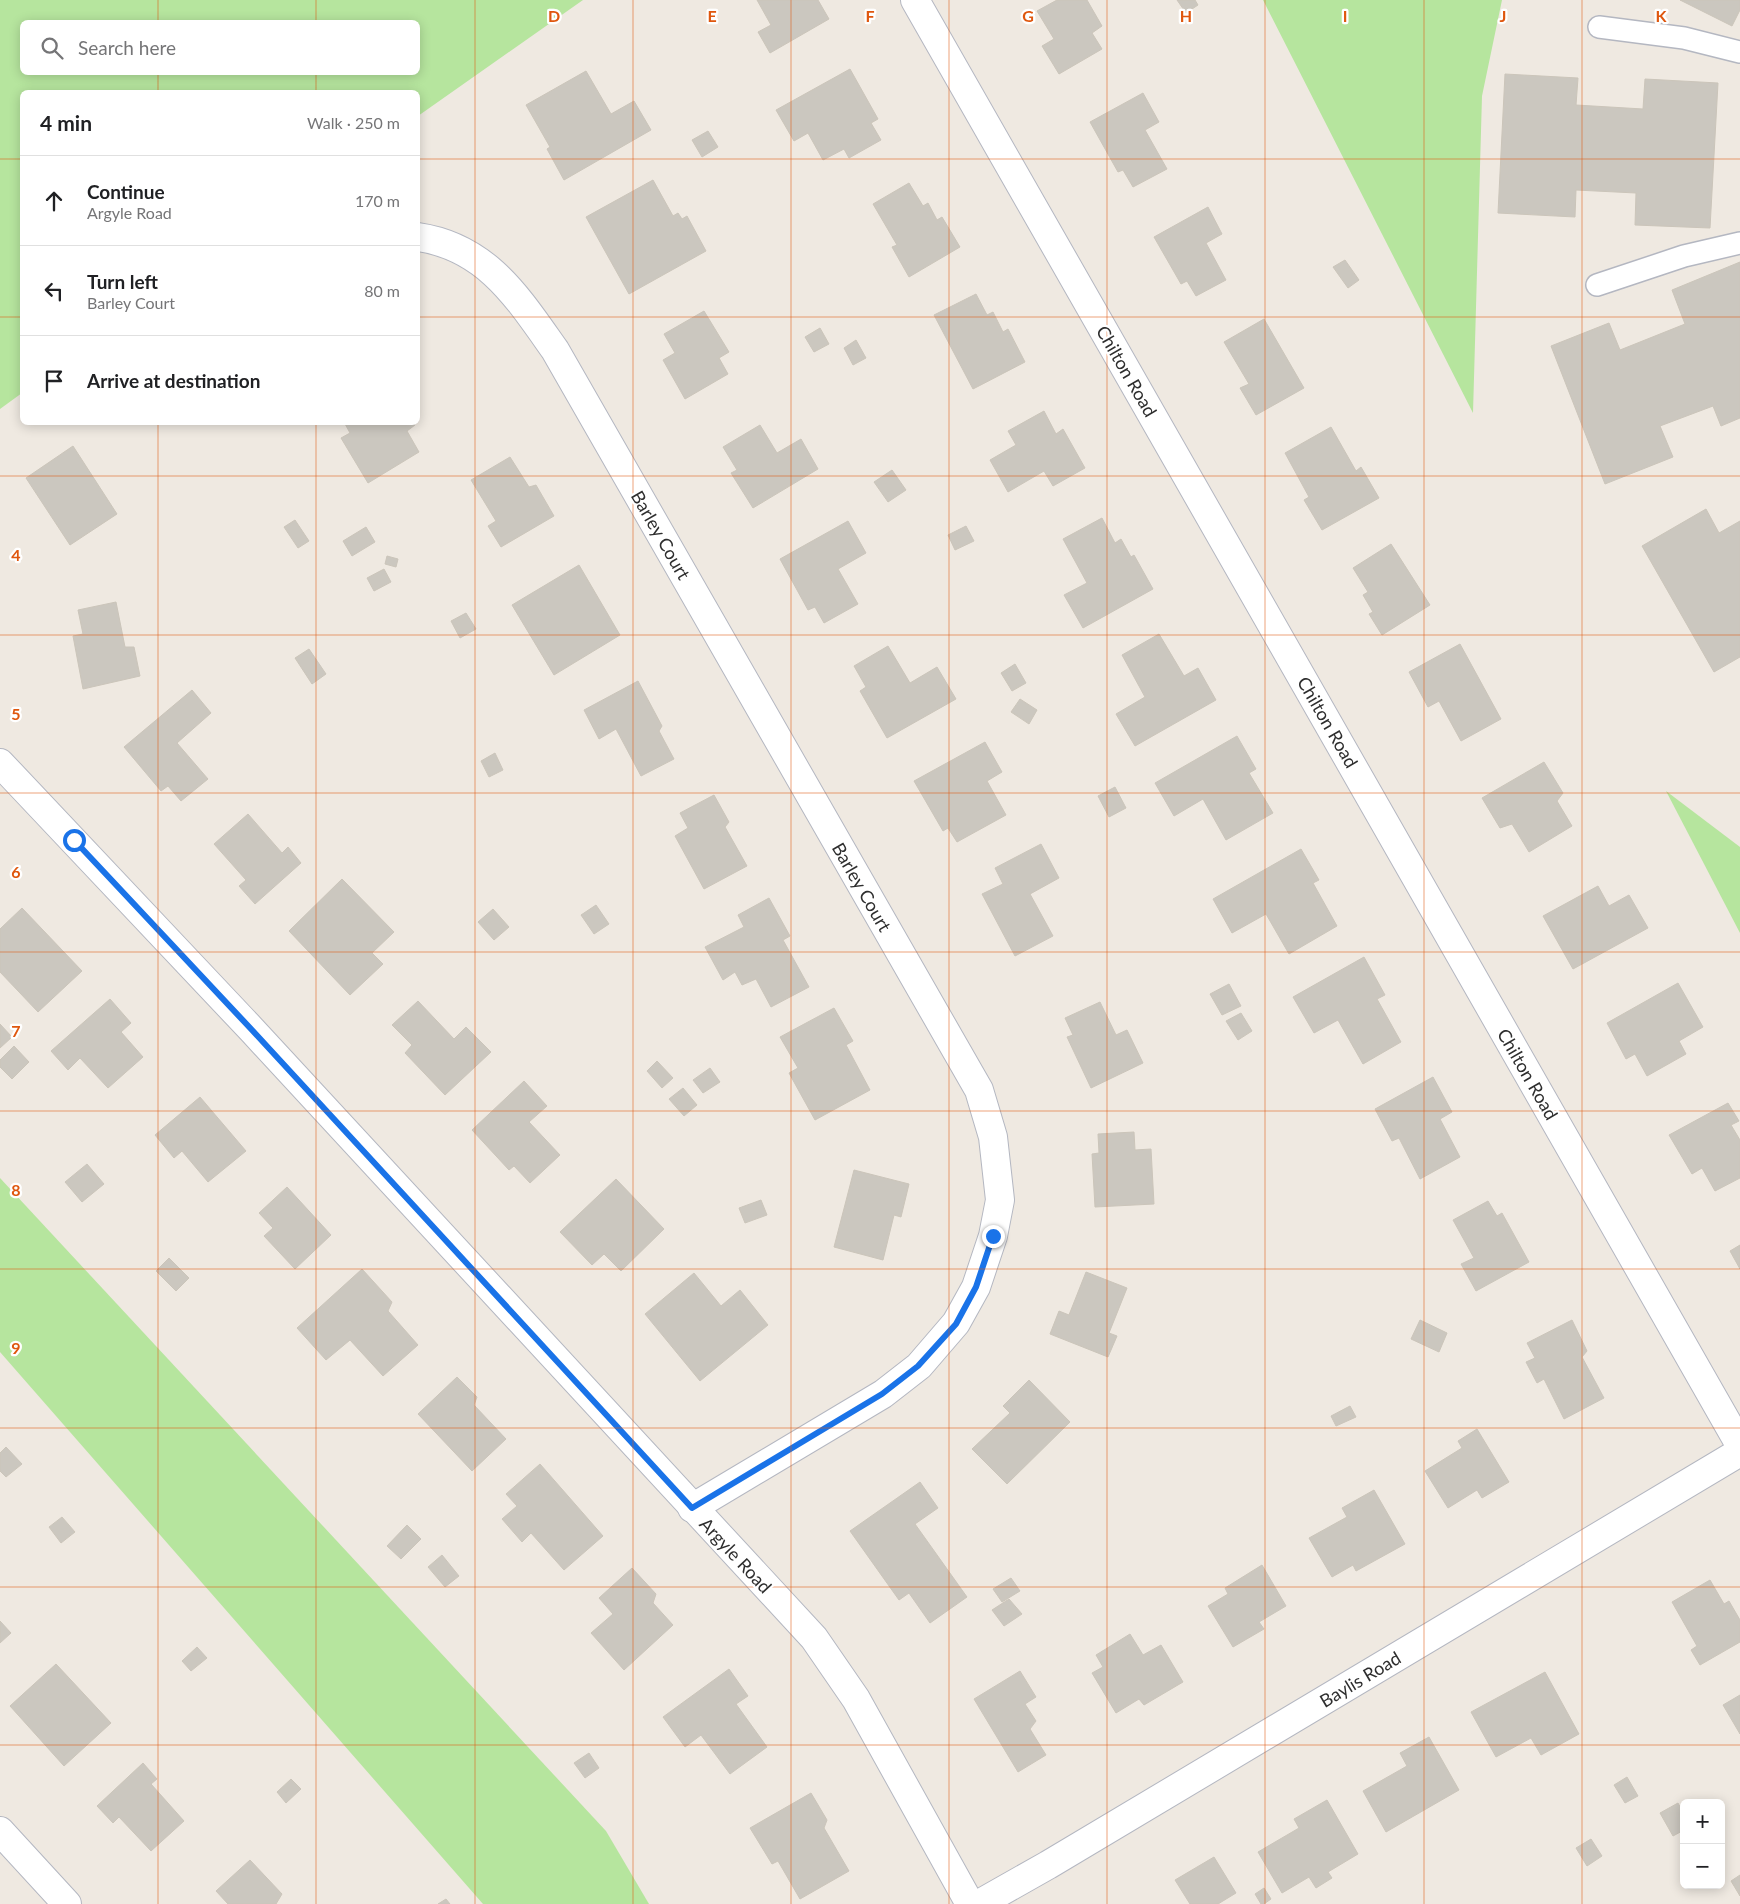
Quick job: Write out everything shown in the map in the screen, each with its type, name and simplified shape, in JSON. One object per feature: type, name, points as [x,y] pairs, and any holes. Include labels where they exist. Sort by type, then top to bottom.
[{"type":"street","name":"Chilton Road","points":[[916,0],[1740,1445]]},
{"type":"street","name":"Barley Court","points":[[420,237],[433,239],[465,251],[492,271],[518,298],[555,350],[978,1090],[993,1137],[1000,1200],[993,1236],[976,1287],[956,1324],[918,1366],[882,1394],[692,1508]]},
{"type":"street","name":"Argyle Road","points":[[0,763],[239,1016],[814,1638],[856,1699],[970,1904]]},
{"type":"street","name":"Baylis Road","points":[[979,1904],[1057,1860],[1740,1452]]},
{"type":"street","points":[[0,1831],[67,1904]]},
{"type":"lane","points":[[1599,27],[1684,38],[1740,52]]},
{"type":"lane","points":[[1597,285],[1684,256],[1740,244]]},
{"type":"green space","points":[[0,0],[583,0],[420,115],[420,90],[20,90],[20,394],[0,409]]},
{"type":"green space","points":[[1263,0],[1502,0],[1482,96],[1473,413]]},
{"type":"green space","points":[[1666,791],[1740,847],[1740,933]]},
{"type":"green space","points":[[0,1178],[606,1831],[649,1904],[483,1904],[0,1352]]},
{"type":"building","points":[[757,0],[818,0],[829,19],[770,53],[758,32],[771,25]]},
{"type":"building","points":[[1057,0],[1087,0],[1102,26],[1092,33],[1102,49],[1059,74],[1042,46],[1054,39],[1037,11]]},
{"type":"building","points":[[1177,0],[1195,0],[1198,5],[1186,13]]},
{"type":"building","points":[[1680,0],[1740,0],[1740,10],[1732,26]]},
{"type":"building","points":[[850,69],[878,119],[871,123],[881,140],[849,158],[844,149],[823,160],[808,133],[794,141],[776,110]]},
{"type":"building","points":[[586,71],[611,114],[634,101],[651,130],[564,180],[547,149],[550,147],[526,105]]},
{"type":"building","points":[[1505,74],[1578,78],[1576,105],[1643,109],[1645,79],[1718,83],[1710,228],[1635,225],[1636,193],[1576,190],[1575,217],[1498,213]]},
{"type":"building","points":[[1143,93],[1159,122],[1145,130],[1167,169],[1133,187],[1123,170],[1118,172],[1090,122]]},
{"type":"building","points":[[708,131],[718,147],[702,157],[692,140]]},
{"type":"building","points":[[653,180],[673,216],[678,213],[682,219],[687,216],[706,251],[629,294],[586,217]]},
{"type":"building","points":[[909,183],[923,206],[928,203],[937,220],[942,217],[960,247],[909,277],[892,247],[897,245],[873,204]]},
{"type":"building","points":[[1208,207],[1222,234],[1206,243],[1226,280],[1196,296],[1187,281],[1181,284],[1154,237]]},
{"type":"building","points":[[1345,260],[1359,280],[1348,288],[1333,267]]},
{"type":"building","points":[[1740,262],[1740,418],[1721,426],[1713,406],[1660,426],[1673,457],[1605,484],[1551,346],[1609,323],[1620,350],[1685,324],[1672,290]]},
{"type":"building","points":[[976,294],[987,315],[993,312],[1003,332],[1008,329],[1025,362],[973,389],[934,315]]},
{"type":"building","points":[[704,311],[729,352],[719,358],[728,374],[685,399],[663,360],[675,353],[664,334]]},
{"type":"building","points":[[1264,319],[1304,388],[1256,415],[1240,388],[1249,384],[1224,342]]},
{"type":"building","points":[[820,328],[829,344],[814,352],[805,337]]},
{"type":"building","points":[[856,340],[866,358],[853,365],[844,348]]},
{"type":"building","points":[[1044,411],[1056,434],[1063,429],[1085,468],[1053,486],[1044,471],[1008,492],[990,460],[1016,445],[1008,431]]},
{"type":"building","points":[[346,425],[415,425],[407,431],[419,452],[368,483],[341,438],[350,433]]},
{"type":"building","points":[[760,425],[777,453],[801,439],[818,469],[753,508],[731,473],[737,470],[723,447]]},
{"type":"building","points":[[1331,427],[1356,471],[1361,467],[1379,498],[1322,530],[1304,500],[1309,497],[1285,453]]},
{"type":"building","points":[[73,446],[117,514],[70,545],[26,478]]},
{"type":"building","points":[[510,457],[529,487],[536,485],[554,516],[501,547],[488,526],[496,521],[471,480]]},
{"type":"building","points":[[892,470],[906,490],[888,502],[874,482]]},
{"type":"building","points":[[1706,509],[1719,533],[1740,521],[1740,657],[1714,672],[1642,546]]},
{"type":"building","points":[[1102,518],[1115,543],[1121,539],[1131,557],[1134,555],[1153,589],[1083,628],[1064,595],[1087,583],[1063,539]]},
{"type":"building","points":[[295,520],[309,541],[298,548],[284,527]]},
{"type":"building","points":[[848,521],[866,553],[838,569],[858,604],[824,623],[815,607],[808,610],[780,559]]},
{"type":"building","points":[[966,526],[974,541],[955,550],[948,535]]},
{"type":"building","points":[[366,527],[375,542],[352,556],[343,541]]},
{"type":"building","points":[[1391,544],[1430,605],[1382,635],[1369,614],[1373,612],[1363,595],[1368,592],[1353,568]]},
{"type":"building","points":[[387,556],[398,559],[396,567],[385,564]]},
{"type":"building","points":[[579,565],[620,635],[554,675],[512,605]]},
{"type":"building","points":[[384,569],[391,582],[374,591],[367,578]]},
{"type":"building","points":[[116,602],[125,647],[134,647],[140,676],[83,689],[73,636],[83,634],[78,610]]},
{"type":"building","points":[[466,613],[476,629],[460,638],[451,621]]},
{"type":"building","points":[[1159,634],[1184,676],[1198,668],[1216,700],[1135,746],[1116,714],[1145,697],[1122,655]]},
{"type":"building","points":[[1460,644],[1501,719],[1461,741],[1439,701],[1428,707],[1409,672]]},
{"type":"building","points":[[888,646],[910,683],[937,667],[956,699],[887,738],[860,691],[866,687],[854,666]]},
{"type":"building","points":[[309,649],[326,674],[312,684],[295,658]]},
{"type":"building","points":[[1015,664],[1026,683],[1012,691],[1001,673]]},
{"type":"building","points":[[638,681],[662,726],[659,731],[674,759],[641,776],[616,729],[599,739],[584,710]]},
{"type":"building","points":[[192,690],[211,713],[177,743],[208,779],[181,801],[168,786],[161,791],[124,747]]},
{"type":"building","points":[[1020,699],[1037,710],[1029,724],[1011,712]]},
{"type":"building","points":[[1237,736],[1256,769],[1249,773],[1273,813],[1226,840],[1203,799],[1174,816],[1155,783]]},
{"type":"building","points":[[985,742],[1002,772],[987,781],[1006,815],[957,842],[948,828],[943,831],[914,781]]},
{"type":"building","points":[[495,753],[503,770],[489,777],[481,761]]},
{"type":"building","points":[[1544,762],[1563,793],[1557,801],[1572,826],[1529,852],[1512,824],[1500,828],[1482,798]]},
{"type":"building","points":[[1115,787],[1126,808],[1109,817],[1098,796]]},
{"type":"building","points":[[714,795],[729,822],[725,827],[747,866],[704,889],[675,836],[688,828],[680,813]]},
{"type":"building","points":[[248,814],[282,853],[288,847],[301,863],[255,904],[239,886],[246,880],[214,844]]},
{"type":"building","points":[[1041,844],[1059,878],[1030,894],[1053,936],[1015,956],[982,894],[1003,884],[995,868]]},
{"type":"building","points":[[1301,849],[1319,880],[1313,883],[1337,926],[1289,954],[1266,914],[1232,933],[1213,899]]},
{"type":"building","points":[[342,879],[394,932],[372,953],[383,964],[350,995],[289,931]]},
{"type":"building","points":[[1598,886],[1609,906],[1629,895],[1648,928],[1573,969],[1543,916]]},
{"type":"building","points":[[769,898],[790,936],[783,940],[809,987],[771,1007],[756,979],[742,985],[735,972],[723,980],[705,947],[744,927],[738,915]]},
{"type":"building","points":[[596,905],[609,924],[594,934],[581,915]]},
{"type":"building","points":[[22,908],[82,971],[38,1012],[0,972],[0,929]]},
{"type":"building","points":[[493,909],[509,927],[494,940],[478,922]]},
{"type":"building","points":[[1364,957],[1385,995],[1377,999],[1401,1042],[1363,1064],[1338,1020],[1314,1033],[1293,997]]},
{"type":"building","points":[[1678,983],[1703,1027],[1679,1041],[1686,1054],[1647,1076],[1635,1054],[1626,1059],[1607,1023]]},
{"type":"building","points":[[1229,984],[1241,1006],[1222,1015],[1210,994]]},
{"type":"building","points":[[110,999],[131,1023],[121,1032],[143,1057],[108,1088],[80,1058],[68,1070],[51,1051]]},
{"type":"building","points":[[418,1001],[454,1039],[466,1027],[491,1052],[445,1095],[405,1053],[412,1045],[392,1025]]},
{"type":"building","points":[[1100,1002],[1116,1035],[1127,1030],[1143,1063],[1091,1088],[1067,1037],[1073,1035],[1065,1018]]},
{"type":"building","points":[[834,1008],[853,1041],[846,1045],[870,1090],[815,1120],[789,1073],[798,1068],[780,1037]]},
{"type":"building","points":[[1241,1013],[1252,1031],[1238,1040],[1226,1021]]},
{"type":"building","points":[[0,1024],[12,1037],[0,1048]]},
{"type":"building","points":[[14,1046],[29,1062],[12,1079],[0,1067],[0,1060]]},
{"type":"building","points":[[657,1061],[673,1078],[662,1088],[647,1071]]},
{"type":"building","points":[[710,1068],[720,1082],[703,1093],[693,1080]]},
{"type":"building","points":[[1433,1077],[1452,1112],[1440,1119],[1460,1157],[1420,1179],[1399,1138],[1392,1141],[1375,1109]]},
{"type":"building","points":[[524,1081],[547,1106],[529,1122],[560,1155],[530,1183],[514,1166],[509,1170],[472,1130]]},
{"type":"building","points":[[683,1088],[697,1105],[684,1116],[669,1099]]},
{"type":"building","points":[[200,1097],[246,1151],[208,1182],[182,1151],[174,1158],[155,1135]]},
{"type":"building","points":[[1728,1103],[1739,1121],[1731,1125],[1740,1140],[1740,1178],[1715,1191],[1702,1168],[1692,1174],[1669,1135]]},
{"type":"building","points":[[1134,1132],[1135,1150],[1151,1149],[1154,1204],[1095,1207],[1092,1154],[1099,1153],[1098,1134]]},
{"type":"building","points":[[87,1164],[104,1184],[82,1202],[65,1182]]},
{"type":"building","points":[[854,1170],[909,1184],[901,1217],[894,1215],[883,1260],[834,1247]]},
{"type":"building","points":[[616,1179],[664,1229],[621,1271],[604,1254],[592,1265],[560,1232]]},
{"type":"building","points":[[287,1187],[331,1235],[295,1269],[264,1236],[273,1228],[259,1213]]},
{"type":"building","points":[[761,1200],[767,1215],[745,1223],[739,1208]]},
{"type":"building","points":[[1488,1201],[1497,1216],[1502,1213],[1529,1262],[1476,1291],[1461,1264],[1474,1258],[1453,1220]]},
{"type":"building","points":[[1740,1245],[1740,1269],[1730,1251]]},
{"type":"building","points":[[169,1258],[189,1278],[176,1291],[156,1271]]},
{"type":"building","points":[[362,1269],[392,1302],[388,1311],[418,1345],[383,1376],[350,1340],[326,1360],[297,1328]]},
{"type":"building","points":[[1086,1272],[1127,1288],[1109,1333],[1117,1336],[1108,1357],[1050,1334],[1059,1311],[1069,1315]]},
{"type":"building","points":[[694,1273],[721,1306],[740,1290],[768,1325],[700,1381],[645,1314]]},
{"type":"building","points":[[1420,1320],[1447,1333],[1439,1352],[1411,1339]]},
{"type":"building","points":[[1572,1320],[1587,1351],[1582,1357],[1604,1398],[1564,1419],[1544,1379],[1537,1383],[1526,1362],[1535,1358],[1527,1343]]},
{"type":"building","points":[[457,1377],[477,1397],[474,1405],[506,1439],[472,1471],[418,1414]]},
{"type":"building","points":[[1029,1380],[1070,1422],[1007,1484],[972,1449],[1010,1413],[1003,1406]]},
{"type":"building","points":[[1350,1406],[1356,1417],[1336,1426],[1331,1416]]},
{"type":"building","points":[[1477,1429],[1509,1482],[1482,1498],[1477,1490],[1448,1508],[1425,1471],[1462,1448],[1458,1441]]},
{"type":"building","points":[[6,1447],[22,1464],[6,1477],[0,1471],[0,1453]]},
{"type":"building","points":[[540,1464],[603,1536],[564,1570],[531,1533],[522,1542],[502,1519],[517,1506],[506,1494]]},
{"type":"building","points":[[920,1482],[938,1508],[915,1524],[967,1597],[930,1623],[909,1593],[899,1600],[850,1531]]},
{"type":"building","points":[[1374,1490],[1405,1544],[1356,1571],[1353,1565],[1332,1577],[1309,1538],[1347,1517],[1342,1508]]},
{"type":"building","points":[[62,1517],[75,1532],[61,1543],[49,1527]]},
{"type":"building","points":[[407,1525],[421,1539],[401,1559],[387,1546]]},
{"type":"building","points":[[442,1555],[459,1576],[445,1587],[428,1567]]},
{"type":"building","points":[[1262,1565],[1286,1606],[1259,1622],[1264,1629],[1233,1647],[1208,1606],[1228,1594],[1225,1588]]},
{"type":"building","points":[[632,1568],[656,1594],[653,1603],[673,1625],[624,1670],[591,1633],[613,1614],[599,1598]]},
{"type":"building","points":[[1011,1578],[1020,1591],[1002,1602],[993,1589]]},
{"type":"building","points":[[1710,1580],[1724,1604],[1729,1601],[1740,1620],[1740,1642],[1700,1665],[1691,1650],[1697,1646],[1672,1602]]},
{"type":"building","points":[[1009,1599],[1022,1614],[1004,1626],[992,1610]]},
{"type":"building","points":[[0,1621],[11,1633],[0,1643]]},
{"type":"building","points":[[1130,1634],[1143,1655],[1161,1645],[1183,1682],[1144,1705],[1139,1699],[1116,1713],[1092,1673],[1103,1667],[1096,1655]]},
{"type":"building","points":[[197,1647],[207,1658],[191,1671],[182,1661]]},
{"type":"building","points":[[56,1664],[111,1723],[64,1766],[10,1706]]},
{"type":"building","points":[[729,1669],[748,1696],[736,1704],[767,1747],[730,1774],[701,1735],[685,1747],[663,1717]]},
{"type":"building","points":[[1020,1671],[1036,1697],[1025,1704],[1036,1721],[1030,1729],[1046,1755],[1018,1772],[974,1699]]},
{"type":"building","points":[[1545,1672],[1579,1734],[1541,1755],[1531,1738],[1496,1757],[1471,1712]]},
{"type":"building","points":[[1740,1695],[1740,1734],[1723,1705]]},
{"type":"building","points":[[1429,1737],[1459,1790],[1386,1832],[1363,1791],[1407,1766],[1400,1753]]},
{"type":"building","points":[[589,1753],[599,1768],[585,1778],[574,1763]]},
{"type":"building","points":[[143,1763],[157,1779],[151,1784],[184,1821],[151,1851],[119,1817],[113,1823],[97,1806]]},
{"type":"building","points":[[1627,1777],[1638,1796],[1625,1803],[1614,1785]]},
{"type":"building","points":[[291,1779],[301,1789],[286,1803],[277,1792]]},
{"type":"building","points":[[811,1793],[827,1820],[824,1828],[849,1871],[800,1899],[778,1861],[772,1864],[750,1828]]},
{"type":"building","points":[[1327,1800],[1358,1854],[1328,1872],[1332,1878],[1316,1888],[1309,1877],[1282,1893],[1258,1852],[1299,1828],[1294,1819]]},
{"type":"building","points":[[1678,1803],[1680,1807],[1680,1832],[1673,1836],[1660,1813]]},
{"type":"building","points":[[1591,1839],[1602,1856],[1587,1866],[1576,1848]]},
{"type":"building","points":[[1214,1857],[1236,1893],[1218,1904],[1190,1904],[1175,1880]]},
{"type":"building","points":[[250,1860],[282,1894],[276,1904],[228,1904],[216,1891]]},
{"type":"building","points":[[1740,1875],[1740,1896],[1731,1881]]},
{"type":"building","points":[[1264,1888],[1271,1899],[1261,1904],[1255,1894]]},
{"type":"building","points":[[446,1899],[450,1904],[438,1904]]},
{"type":"route","points":[[74,840],[252,1030],[692,1508],[882,1394],[918,1366],[956,1324],[976,1287],[993,1236]]}]
